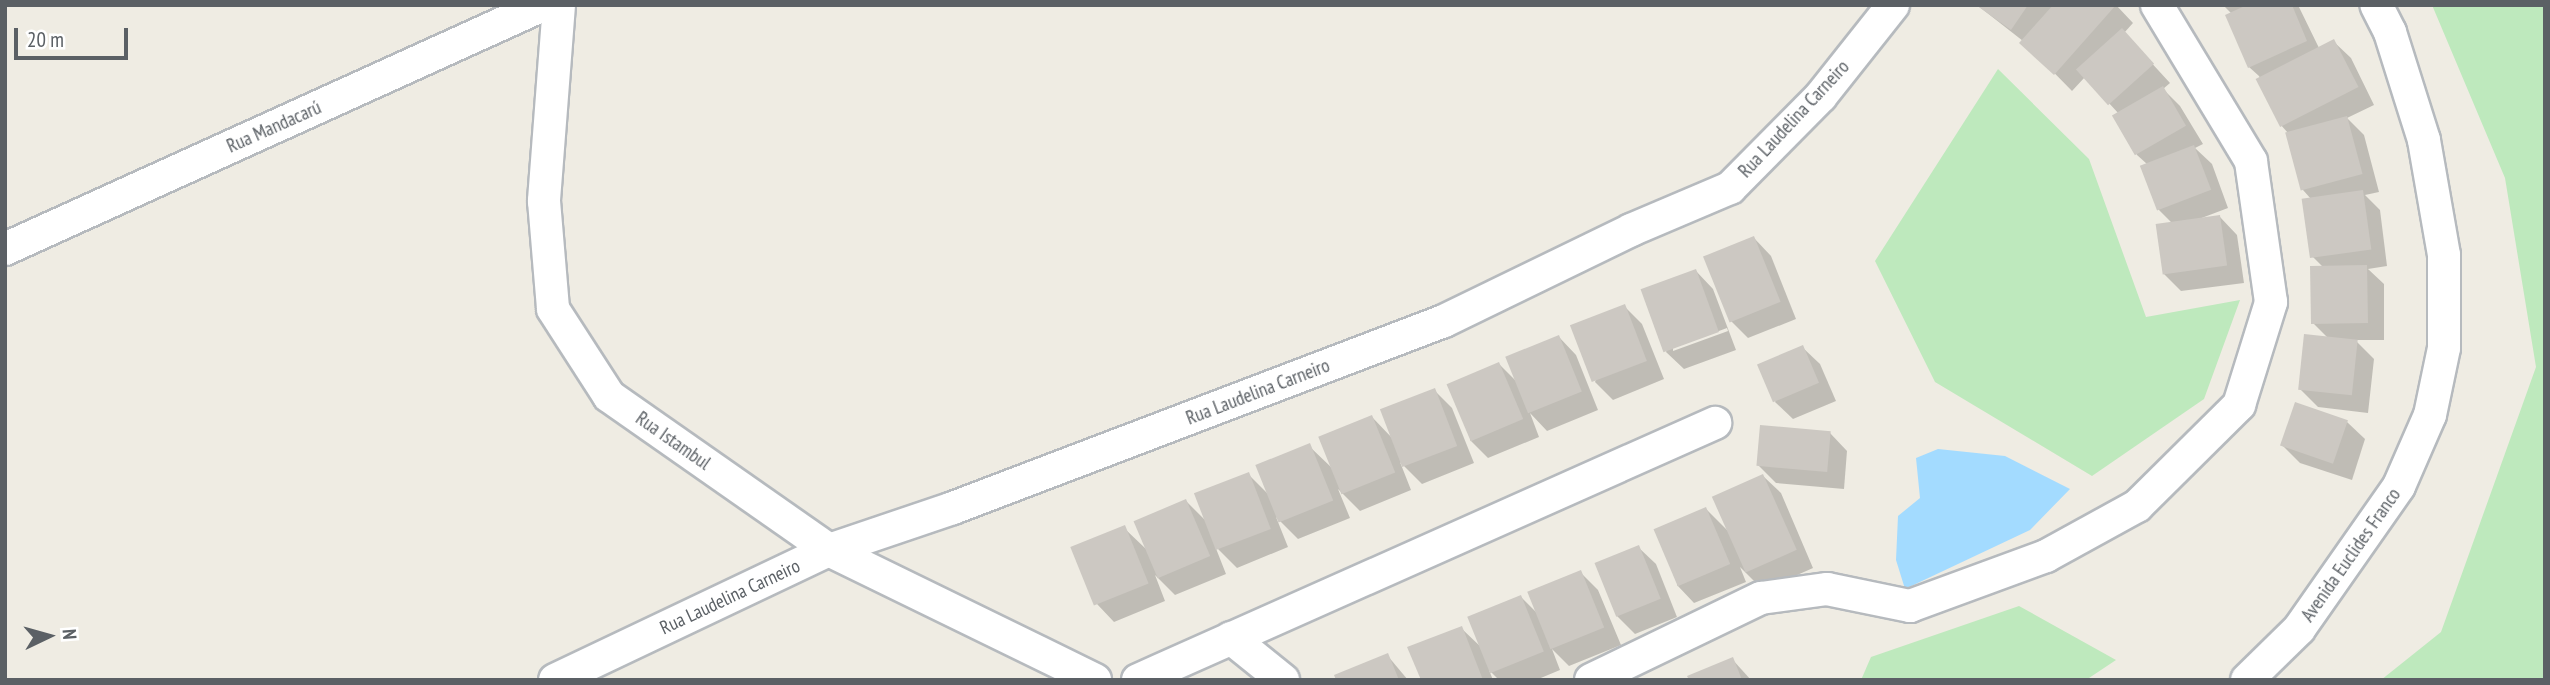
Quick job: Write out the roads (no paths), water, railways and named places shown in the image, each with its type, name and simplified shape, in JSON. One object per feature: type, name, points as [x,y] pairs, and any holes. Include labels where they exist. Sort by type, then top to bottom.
[{"type":"street","name":"Rua Mandacarú","points":[[5,249],[543,5]]},
{"type":"street","name":"Rua Istambul","points":[[559,5],[544,201],[552,309],[609,396],[828,550],[1096,680]]},
{"type":"street","name":"Rua Laudelina Carneiro","points":[[555,680],[828,550],[953,508],[1444,321],[1631,230],[1730,188],[1822,96],[1893,5]]},
{"type":"street","points":[[1591,680],[1761,598],[1827,589],[1910,606],[2046,556],[2137,506],[2239,405],[2272,302],[2251,161],[2157,5]]},
{"type":"street","name":"Avenida Euclides Franco","points":[[2247,680],[2299,629],[2399,486],[2430,415],[2444,348],[2444,255],[2424,140],[2390,32],[2376,5]]},
{"type":"street","points":[[1138,680],[1715,423]]},
{"type":"street","points":[[1231,638],[1283,680]]},
{"type":"water","points":[[1938,449],[2005,456],[2070,489],[2030,530],[1905,589],[1896,560],[1898,516],[1920,498],[1916,458]]}]
